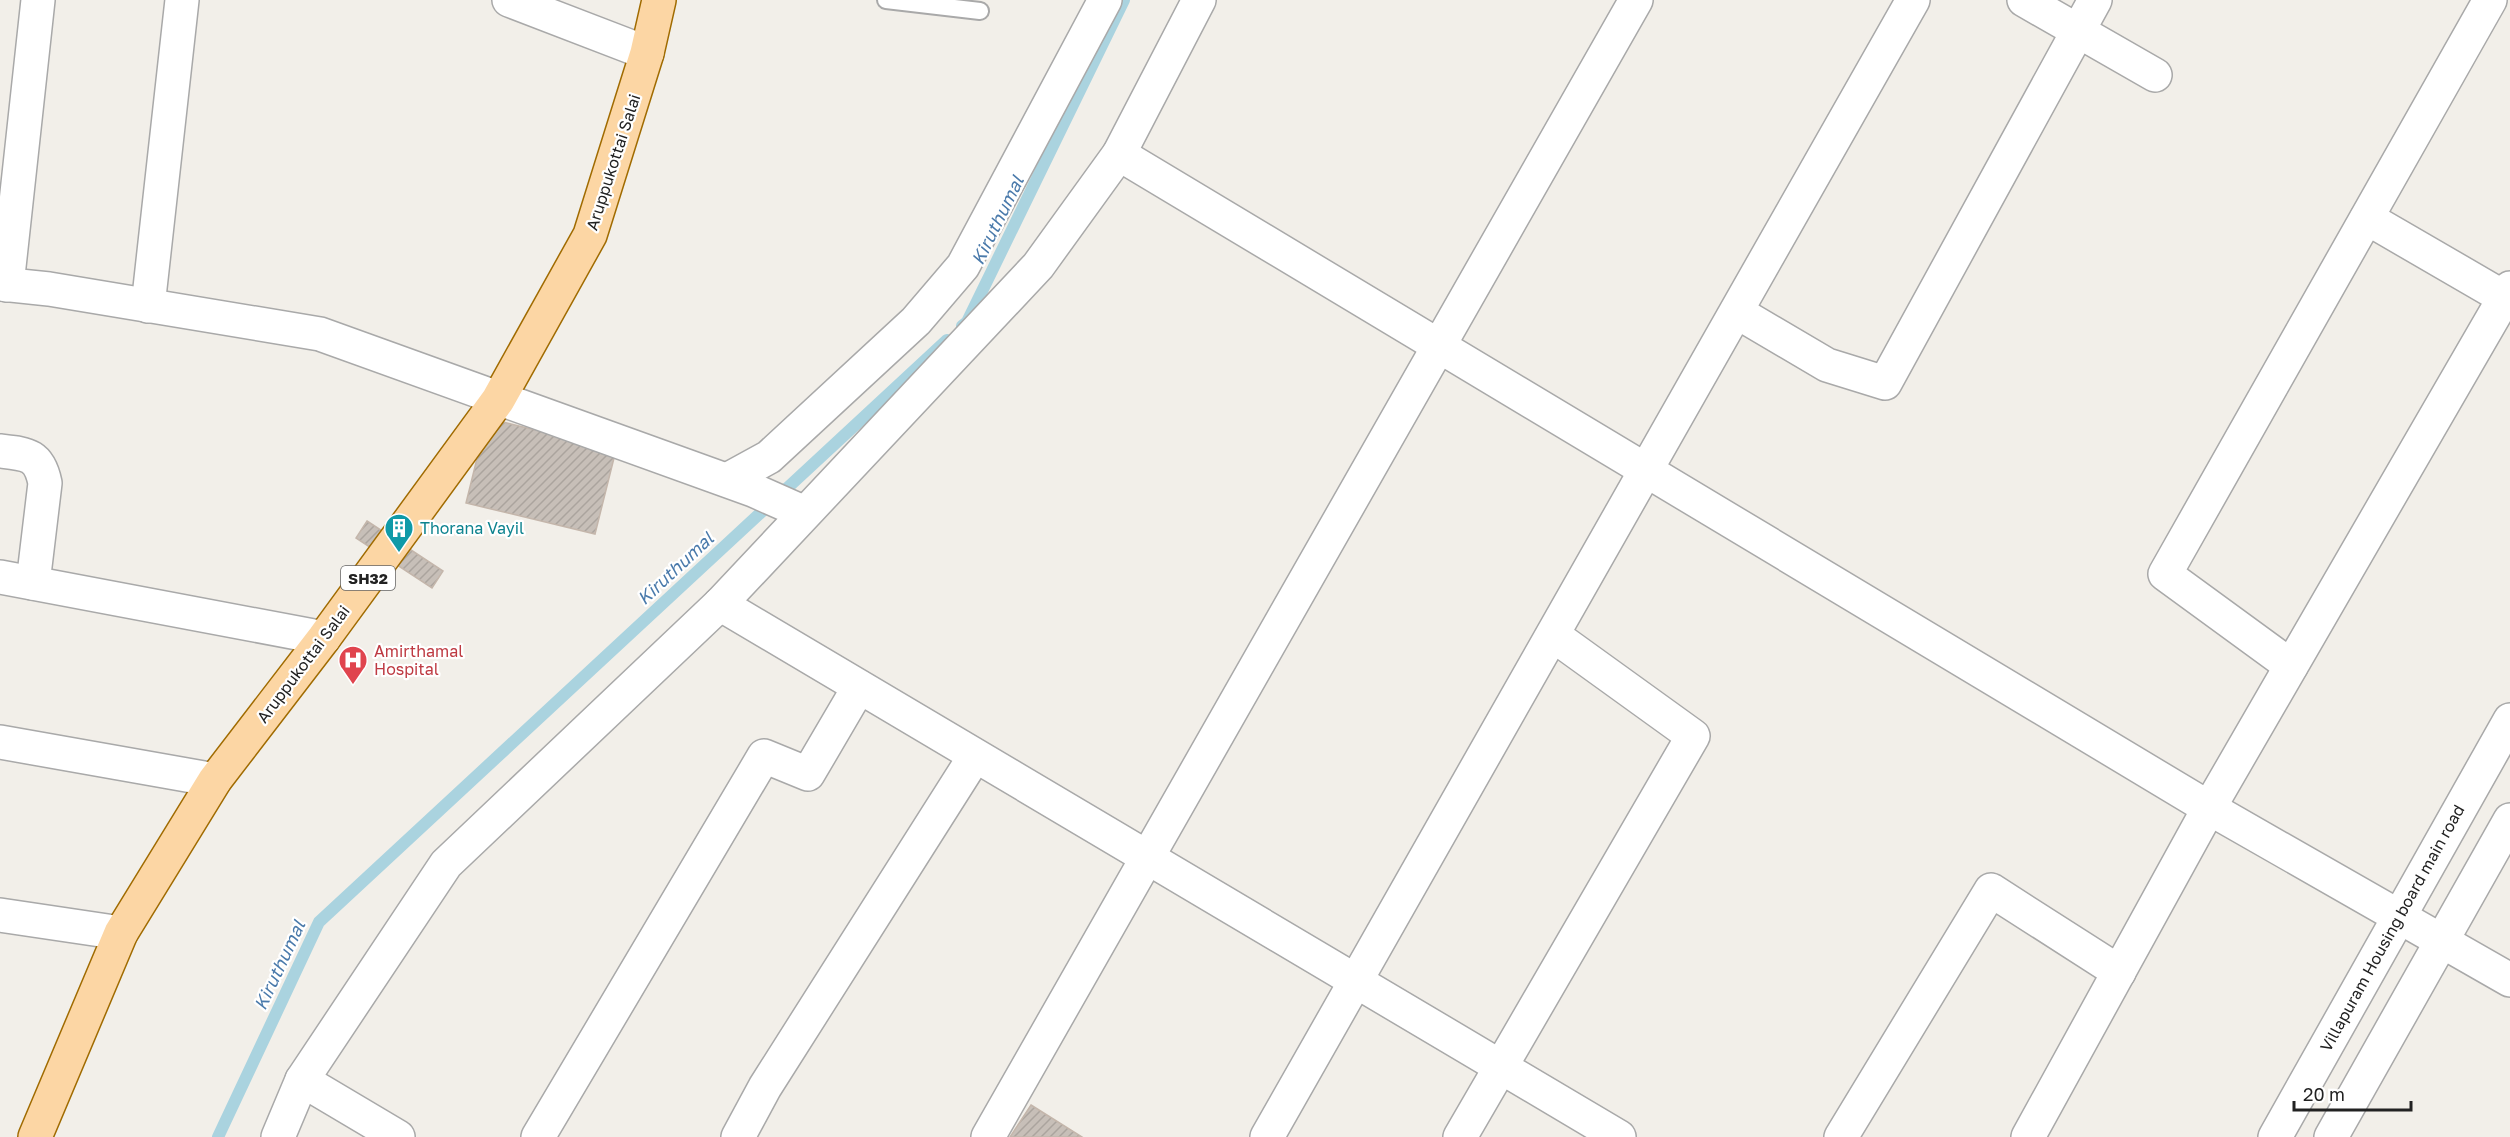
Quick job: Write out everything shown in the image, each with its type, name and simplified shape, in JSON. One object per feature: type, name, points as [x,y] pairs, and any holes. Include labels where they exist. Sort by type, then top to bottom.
[{"type":"main road","name":"Aruppukottai Salai","points":[[35,1137],[121,933],[215,780],[324,638],[498,400],[590,235],[647,53],[659,0]]},
{"type":"street","points":[[38,0],[4,285],[320,334],[498,400],[740,485],[796,509]]},
{"type":"street","points":[[148,306],[182,0]]},
{"type":"street","points":[[509,0],[647,53]]},
{"type":"street","points":[[740,485],[916,321],[963,266],[1105,0]]},
{"type":"street","points":[[278,1137],[302,1080],[446,864],[720,604],[796,509],[1038,266],[1119,154],[1199,0]]},
{"type":"street","points":[[987,1137],[1636,0]]},
{"type":"street","points":[[1267,1137],[1913,0]]},
{"type":"street","points":[[2024,0],[2155,75]]},
{"type":"street","points":[[1737,312],[1827,365],[1885,383],[2095,0]]},
{"type":"street","points":[[2291,666],[2165,574],[2490,0]]},
{"type":"street","points":[[1119,154],[2209,808],[2443,939],[2510,980]]},
{"type":"street","points":[[2028,1137],[2209,808],[2508,296],[2367,218]]},
{"type":"street","points":[[0,451],[34,458],[42,466],[45,483],[33,583]]},
{"type":"street","points":[[0,577],[324,638]]},
{"type":"street","points":[[720,604],[1619,1137]]},
{"type":"street","points":[[1460,1137],[1692,736],[1553,635]]},
{"type":"street","points":[[538,1137],[764,756],[808,774],[859,687]]},
{"type":"street","name":"Villapuram Housing board main road","points":[[2275,1137],[2510,720]]},
{"type":"street","points":[[0,742],[215,780]]},
{"type":"street","points":[[738,1137],[765,1088],[975,756]]},
{"type":"street","points":[[2331,1137],[2510,820]]},
{"type":"street","points":[[1841,1137],[1991,890],[2119,972]]},
{"type":"street","points":[[0,915],[121,933]]},
{"type":"street","points":[[302,1080],[398,1137]]},
{"type":"lane","points":[[886,0],[980,11]]},
{"type":"building","points":[[487,418],[616,450],[595,534],[466,503]]},
{"type":"building","name":"Thorana Vayil","points":[[367,521],[443,571],[432,588],[356,538]]},
{"type":"building","points":[[1031,1105],[1082,1137],[1010,1137]]},
{"type":"waterway","name":"Kiruthumal","points":[[962,326],[967,322],[1124,0]]},
{"type":"waterway","name":"Kiruthumal","points":[[218,1137],[319,922],[947,340]]},
{"type":"place","name":"Thorana Vayil","points":[[399,554]]},
{"type":"place","name":"Amirthamal Hospital","points":[[353,686]]}]
